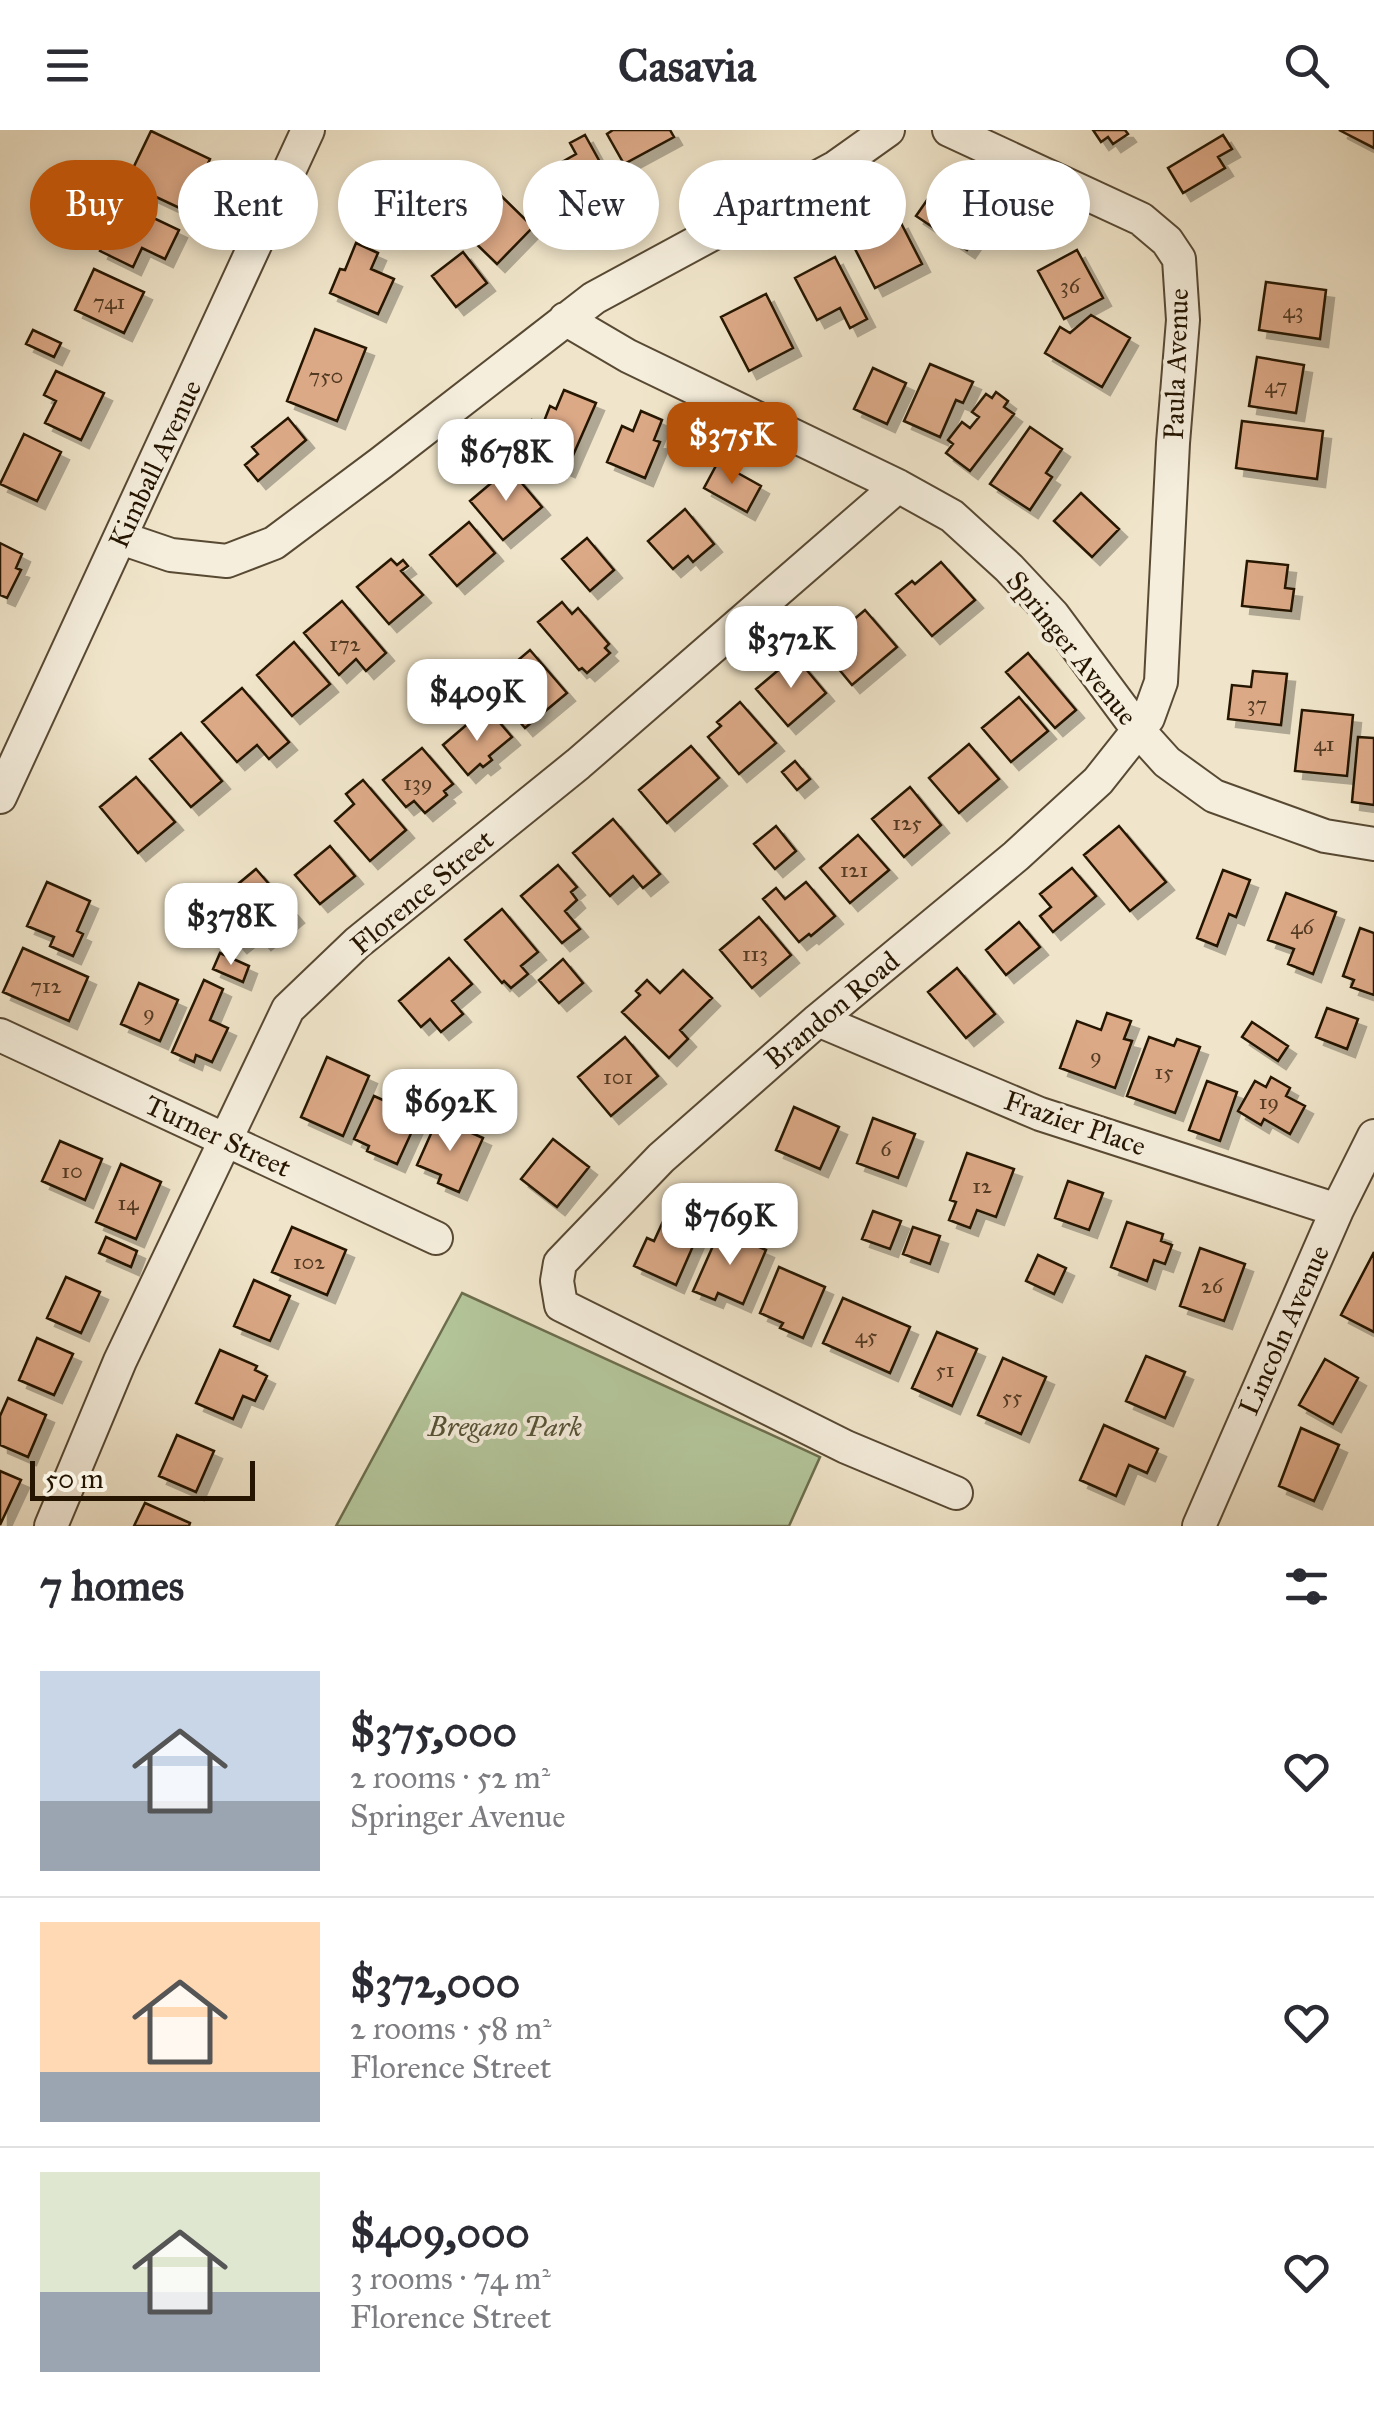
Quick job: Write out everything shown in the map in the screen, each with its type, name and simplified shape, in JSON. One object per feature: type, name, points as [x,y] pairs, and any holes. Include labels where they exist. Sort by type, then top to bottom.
[{"type":"street","name":"Kimball Avenue","points":[[0,797],[308,130]]},
{"type":"street","points":[[121,538],[171,555],[227,561],[274,542],[594,298],[836,167],[888,130]]},
{"type":"street","name":"Paula Avenue","points":[[948,130],[1141,219],[1167,240],[1179,259],[1184,320],[1173,443],[1161,682],[1139,731]]},
{"type":"street","name":"Springer Avenue","points":[[565,319],[628,356],[952,516],[1053,615],[1139,731],[1168,762],[1214,796],[1324,836],[1374,844]]},
{"type":"street","name":"Florence Street","points":[[51,1526],[120,1361],[288,1009],[357,944],[578,764],[898,486]]},
{"type":"street","name":"Brandon Road","points":[[956,1493],[846,1446],[560,1305],[560,1264],[660,1158],[818,1020],[1016,856],[1098,781],[1139,731]]},
{"type":"street","name":"Frazier Place","points":[[818,1020],[1040,1114],[1337,1210]]},
{"type":"street","name":"Turner Street","points":[[0,1036],[436,1238]]},
{"type":"street","name":"Lincoln Avenue","points":[[1199,1526],[1337,1210],[1374,1136]]},
{"type":"green space","name":"Bregano Park","points":[[462,1293],[820,1457],[789,1526],[336,1526]]},
{"type":"building","points":[[613,130],[670,130],[674,137],[631,160],[622,160],[607,134]]},
{"type":"building","points":[[1093,130],[1125,130],[1128,134],[1113,144],[1108,137],[1101,142]]},
{"type":"building","points":[[1339,130],[1374,130],[1374,148]]},
{"type":"building","points":[[151,131],[210,159],[178,160],[178,207],[158,198],[158,160],[137,160]]},
{"type":"building","points":[[585,135],[599,160],[565,160],[576,154],[570,143]]},
{"type":"building","points":[[1223,135],[1232,149],[1218,157],[1225,168],[1183,193],[1168,168]]},
{"type":"building","points":[[503,198],[523,217],[523,237],[497,264],[483,250],[503,250]]},
{"type":"building","points":[[926,202],[926,223],[916,216]]},
{"type":"building","points":[[158,220],[178,230],[165,259],[146,250],[158,250]]},
{"type":"building","points":[[906,233],[922,264],[875,288],[856,250],[906,250]]},
{"type":"building","points":[[100,250],[141,250],[133,267]]},
{"type":"building","points":[[353,250],[378,253],[371,269],[394,279],[378,314],[330,293],[340,269],[345,270]]},
{"type":"building","points":[[1077,250],[1103,298],[1064,319],[1038,271]]},
{"type":"building","points":[[463,252],[487,283],[456,307],[432,276]]},
{"type":"building","points":[[835,257],[867,319],[850,328],[840,308],[817,320],[795,278]]},
{"type":"building","points":[[94,269],[144,292],[124,333],[75,310]]},
{"type":"building","points":[[1266,282],[1326,290],[1320,339],[1259,330]]},
{"type":"building","points":[[766,294],[793,348],[749,371],[721,317]]},
{"type":"building","points":[[1091,315],[1130,338],[1102,387],[1045,353],[1060,327],[1070,333]]},
{"type":"building","points":[[315,329],[366,348],[337,421],[287,401]]},
{"type":"building","points":[[33,330],[61,343],[54,357],[26,344]]},
{"type":"building","points":[[1257,357],[1304,365],[1296,413],[1249,406]]},
{"type":"building","points":[[930,364],[973,382],[963,403],[956,400],[940,437],[904,421]]},
{"type":"building","points":[[873,368],[906,383],[887,424],[854,409]]},
{"type":"building","points":[[56,371],[104,393],[81,440],[45,423],[56,401],[44,395]]},
{"type":"building","points":[[564,390],[596,403],[567,469],[546,460],[548,456],[537,452],[535,441],[525,437],[532,420],[543,424],[550,406],[556,409]]},
{"type":"building","points":[[996,392],[1008,401],[1004,407],[1014,414],[970,471],[946,453],[953,444],[948,440],[962,422],[970,428],[979,417],[972,412],[986,394],[992,398]]},
{"type":"building","points":[[641,411],[662,420],[654,440],[660,442],[645,478],[607,462],[622,426],[633,431]]},
{"type":"building","points":[[288,418],[306,440],[258,481],[245,465],[258,454],[252,447]]},
{"type":"building","points":[[1242,421],[1323,431],[1317,479],[1236,468]]},
{"type":"building","points":[[1030,427],[1062,449],[1046,473],[1052,477],[1030,510],[990,484]]},
{"type":"building","points":[[24,434],[61,452],[37,501],[0,484]]},
{"type":"building","points":[[718,462],[761,486],[747,512],[704,488]]},
{"type":"building","points":[[509,468],[542,507],[503,540],[470,501]]},
{"type":"building","points":[[1081,493],[1119,529],[1092,557],[1054,521]]},
{"type":"building","points":[[685,509],[714,544],[693,562],[688,556],[673,569],[648,541]]},
{"type":"building","points":[[469,522],[495,553],[457,586],[430,555]]},
{"type":"building","points":[[587,538],[614,570],[590,591],[562,559]]},
{"type":"building","points":[[0,543],[22,554],[16,568],[21,570],[7,598],[0,595]]},
{"type":"building","points":[[391,559],[397,565],[403,560],[408,566],[401,571],[423,595],[389,624],[357,587]]},
{"type":"building","points":[[1247,561],[1288,565],[1285,588],[1294,589],[1291,611],[1242,606]]},
{"type":"building","points":[[941,562],[975,600],[932,636],[896,594]]},
{"type":"building","points":[[342,601],[386,653],[366,671],[356,659],[339,675],[304,633]]},
{"type":"building","points":[[562,602],[572,614],[578,608],[609,644],[605,648],[610,653],[587,673],[579,670],[538,622]]},
{"type":"building","points":[[865,610],[897,647],[852,685],[818,644]]},
{"type":"building","points":[[294,642],[330,684],[292,716],[257,675]]},
{"type":"building","points":[[530,650],[567,693],[525,728],[489,685]]},
{"type":"building","points":[[1028,653],[1076,710],[1055,728],[1006,672]]},
{"type":"building","points":[[795,656],[826,693],[788,726],[756,689]]},
{"type":"building","points":[[1253,671],[1287,674],[1281,725],[1228,719],[1232,685],[1251,687]]},
{"type":"building","points":[[242,688],[289,742],[269,759],[257,745],[237,762],[202,722]]},
{"type":"building","points":[[1019,697],[1048,731],[1011,762],[982,728]]},
{"type":"building","points":[[740,702],[776,743],[739,774],[708,737],[721,726],[717,722]]},
{"type":"building","points":[[1302,710],[1353,715],[1347,776],[1295,771]]},
{"type":"building","points":[[494,716],[512,737],[489,756],[492,760],[468,775],[443,745],[471,721],[479,729]]},
{"type":"building","points":[[181,733],[222,781],[191,807],[150,759]]},
{"type":"building","points":[[1358,737],[1374,738],[1374,805],[1352,802]]},
{"type":"building","points":[[969,744],[999,779],[959,813],[929,778]]},
{"type":"building","points":[[691,746],[719,778],[667,823],[639,790]]},
{"type":"building","points":[[422,748],[453,784],[444,791],[447,795],[425,813],[414,801],[406,807],[383,780]]},
{"type":"building","points":[[795,761],[810,779],[797,790],[782,772]]},
{"type":"building","points":[[136,777],[175,822],[138,853],[100,807]]},
{"type":"building","points":[[363,780],[406,830],[370,861],[335,821],[354,804],[346,794]]},
{"type":"building","points":[[910,787],[941,825],[904,857],[872,819]]},
{"type":"building","points":[[613,819],[660,874],[643,888],[633,876],[610,896],[573,853]]},
{"type":"building","points":[[776,826],[796,851],[775,869],[754,844]]},
{"type":"building","points":[[1119,826],[1166,882],[1130,911],[1084,855]]},
{"type":"building","points":[[858,835],[889,870],[850,903],[820,868]]},
{"type":"building","points":[[330,846],[355,876],[320,904],[295,875]]},
{"type":"building","points":[[558,865],[577,887],[571,892],[577,900],[565,911],[580,929],[562,943],[521,896]]},
{"type":"building","points":[[1072,868],[1096,896],[1053,932],[1040,916],[1051,907],[1040,894]]},
{"type":"building","points":[[256,869],[296,915],[263,942],[255,932],[239,945],[208,909]]},
{"type":"building","points":[[1223,870],[1250,880],[1236,917],[1229,914],[1217,946],[1197,938]]},
{"type":"building","points":[[47,882],[90,901],[77,931],[83,934],[73,956],[50,946],[54,937],[27,926]]},
{"type":"building","points":[[806,882],[835,916],[799,942],[763,899],[776,888],[785,899]]},
{"type":"building","points":[[1286,893],[1336,912],[1313,974],[1288,964],[1294,949],[1268,940]]},
{"type":"building","points":[[502,909],[538,952],[521,966],[528,974],[511,988],[502,983],[465,940]]},
{"type":"building","points":[[759,917],[791,955],[752,988],[720,950]]},
{"type":"building","points":[[1019,922],[1040,947],[1006,975],[986,950]]},
{"type":"building","points":[[1360,928],[1374,933],[1374,995],[1351,987],[1354,980],[1343,976]]},
{"type":"building","points":[[23,948],[88,977],[69,1021],[3,992]]},
{"type":"building","points":[[220,953],[249,966],[243,982],[213,969]]},
{"type":"building","points":[[449,958],[472,984],[452,1001],[463,1014],[441,1032],[430,1019],[421,1027],[399,1001]]},
{"type":"building","points":[[563,959],[583,983],[559,1003],[539,980]]},
{"type":"building","points":[[957,968],[995,1014],[966,1038],[928,992]]},
{"type":"building","points":[[683,970],[712,998],[680,1030],[688,1039],[669,1058],[622,1012],[640,995],[636,991],[647,980],[660,993]]},
{"type":"building","points":[[204,980],[223,989],[210,1020],[228,1028],[212,1062],[196,1055],[194,1062],[172,1052]]},
{"type":"building","points":[[139,983],[178,1000],[160,1041],[121,1024]]},
{"type":"building","points":[[1327,1008],[1358,1019],[1347,1049],[1316,1037]]},
{"type":"building","points":[[1107,1013],[1131,1021],[1124,1039],[1132,1041],[1115,1088],[1060,1068],[1077,1021],[1101,1030]]},
{"type":"building","points":[[1252,1022],[1288,1046],[1278,1061],[1242,1037]]},
{"type":"building","points":[[625,1037],[658,1076],[611,1116],[578,1077]]},
{"type":"building","points":[[1149,1037],[1174,1046],[1177,1039],[1200,1047],[1175,1113],[1127,1096]]},
{"type":"building","points":[[327,1057],[369,1076],[343,1136],[301,1117]]},
{"type":"building","points":[[1271,1077],[1290,1088],[1286,1096],[1305,1106],[1290,1134],[1264,1119],[1261,1125],[1238,1111],[1255,1081],[1266,1087]]},
{"type":"building","points":[[1207,1081],[1237,1092],[1220,1141],[1189,1130]]},
{"type":"building","points":[[374,1096],[419,1116],[397,1164],[367,1151],[369,1146],[354,1139]]},
{"type":"building","points":[[794,1107],[839,1127],[820,1169],[776,1150]]},
{"type":"building","points":[[438,1118],[483,1138],[459,1192],[438,1183],[441,1175],[417,1165]]},
{"type":"building","points":[[873,1118],[915,1134],[898,1178],[857,1163]]},
{"type":"building","points":[[553,1139],[589,1167],[557,1207],[521,1179]]},
{"type":"building","points":[[60,1141],[102,1159],[85,1200],[42,1181]]},
{"type":"building","points":[[967,1153],[1014,1169],[996,1217],[977,1210],[970,1228],[949,1220],[956,1202],[950,1200]]},
{"type":"building","points":[[121,1164],[161,1182],[136,1239],[96,1222]]},
{"type":"building","points":[[1068,1181],[1103,1193],[1089,1230],[1055,1218]]},
{"type":"building","points":[[873,1211],[901,1221],[890,1249],[862,1239]]},
{"type":"building","points":[[666,1215],[700,1230],[676,1285],[634,1266],[647,1238],[654,1241]]},
{"type":"building","points":[[1127,1222],[1163,1234],[1161,1241],[1172,1245],[1165,1264],[1154,1260],[1147,1281],[1111,1267]]},
{"type":"building","points":[[292,1227],[346,1250],[327,1295],[272,1272]]},
{"type":"building","points":[[913,1227],[940,1236],[930,1264],[903,1254]]},
{"type":"building","points":[[720,1230],[766,1250],[743,1304],[718,1293],[715,1300],[693,1291]]},
{"type":"building","points":[[106,1237],[137,1251],[131,1267],[99,1253]]},
{"type":"building","points":[[1200,1248],[1245,1264],[1224,1321],[1180,1306]]},
{"type":"building","points":[[1374,1252],[1374,1332],[1341,1315]]},
{"type":"building","points":[[1038,1255],[1066,1268],[1054,1294],[1026,1281]]},
{"type":"building","points":[[779,1267],[825,1287],[803,1338],[760,1313]]},
{"type":"building","points":[[66,1277],[100,1292],[81,1333],[47,1318]]},
{"type":"building","points":[[254,1280],[290,1296],[270,1341],[234,1326]]},
{"type":"building","points":[[843,1298],[910,1327],[890,1373],[823,1343]]},
{"type":"building","points":[[937,1332],[977,1349],[952,1406],[912,1388]]},
{"type":"building","points":[[37,1338],[73,1354],[54,1395],[19,1380]]},
{"type":"building","points":[[220,1350],[257,1366],[255,1370],[267,1376],[255,1401],[243,1396],[233,1419],[196,1403]]},
{"type":"building","points":[[1146,1356],[1185,1372],[1165,1418],[1126,1401]]},
{"type":"building","points":[[1003,1358],[1046,1377],[1021,1434],[978,1415]]},
{"type":"building","points":[[1325,1359],[1358,1378],[1333,1424],[1299,1405]]},
{"type":"building","points":[[8,1398],[46,1415],[28,1457],[0,1445],[0,1416]]},
{"type":"building","points":[[1104,1425],[1158,1449],[1147,1473],[1129,1465],[1116,1496],[1080,1480]]},
{"type":"building","points":[[1301,1428],[1339,1445],[1314,1501],[1279,1486]]},
{"type":"building","points":[[177,1435],[214,1451],[196,1492],[159,1476]]},
{"type":"building","points":[[0,1471],[21,1480],[0,1525]]},
{"type":"building","points":[[145,1503],[190,1523],[189,1526],[134,1526]]}]
